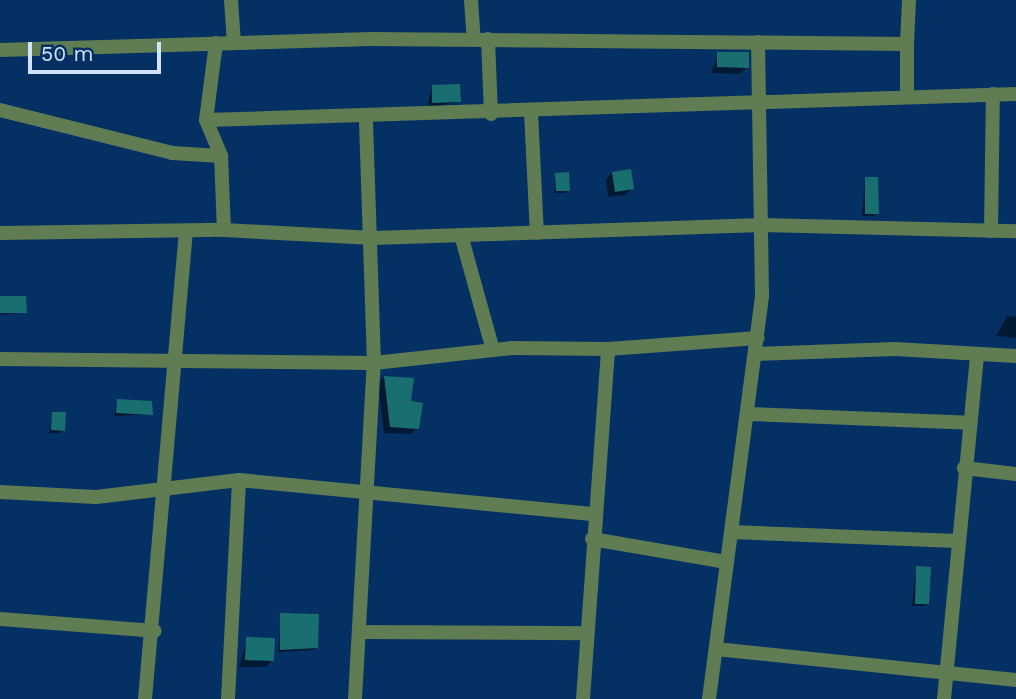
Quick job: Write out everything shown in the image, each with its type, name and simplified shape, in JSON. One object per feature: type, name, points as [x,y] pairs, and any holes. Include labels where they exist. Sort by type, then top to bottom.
[{"type":"street","points":[[232,0],[234,43]]},
{"type":"street","points":[[471,0],[481,40],[491,114]]},
{"type":"street","points":[[907,96],[909,0]]},
{"type":"street","points":[[0,50],[216,43],[481,40],[907,44]]},
{"type":"street","points":[[709,699],[758,338],[762,225],[758,41]]},
{"type":"street","points":[[216,43],[206,120],[221,156],[224,230]]},
{"type":"street","points":[[991,230],[993,94]]},
{"type":"street","points":[[206,120],[366,119],[759,98],[1016,94]]},
{"type":"street","points":[[0,110],[172,153],[221,156]]},
{"type":"street","points":[[531,112],[537,233]]},
{"type":"street","points":[[355,699],[374,363],[373,238],[366,119]]},
{"type":"street","points":[[0,233],[224,230],[373,238],[762,225],[1016,231]]},
{"type":"street","points":[[145,699],[155,631],[168,489],[186,230]]},
{"type":"street","points":[[461,235],[493,350]]},
{"type":"street","points":[[0,359],[374,363],[493,350],[608,349],[758,338]]},
{"type":"street","points":[[583,699],[592,539],[608,349]]},
{"type":"street","points":[[756,355],[895,349],[1016,356]]},
{"type":"street","points":[[944,699],[964,468],[977,355]]},
{"type":"street","points":[[749,414],[969,423]]},
{"type":"street","points":[[964,468],[1016,474]]},
{"type":"street","points":[[0,492],[96,497],[239,480],[366,490],[594,514]]},
{"type":"street","points":[[228,699],[239,480]]},
{"type":"street","points":[[732,532],[957,541]]},
{"type":"street","points":[[592,539],[727,562]]},
{"type":"street","points":[[0,619],[155,631]]},
{"type":"street","points":[[359,632],[587,633]]},
{"type":"street","points":[[716,649],[1016,680]]},
{"type":"building","points":[[717,52],[749,52],[749,68],[717,67]]},
{"type":"building","points":[[460,84],[461,102],[432,103],[432,85]]},
{"type":"building","points":[[631,169],[634,189],[615,192],[612,172]]},
{"type":"building","points":[[569,172],[570,191],[556,191],[555,173]]},
{"type":"building","points":[[865,177],[878,177],[879,214],[865,214]]},
{"type":"building","points":[[0,296],[26,296],[27,313],[0,313]]},
{"type":"building","points":[[384,376],[414,378],[411,401],[423,403],[419,429],[390,427]]},
{"type":"building","points":[[117,399],[152,401],[153,415],[116,413]]},
{"type":"building","points":[[52,412],[66,412],[65,431],[51,430]]},
{"type":"building","points":[[916,566],[931,567],[929,604],[915,604]]},
{"type":"building","points":[[280,613],[319,614],[318,648],[280,650]]},
{"type":"building","points":[[246,637],[275,638],[274,661],[245,660]]}]
